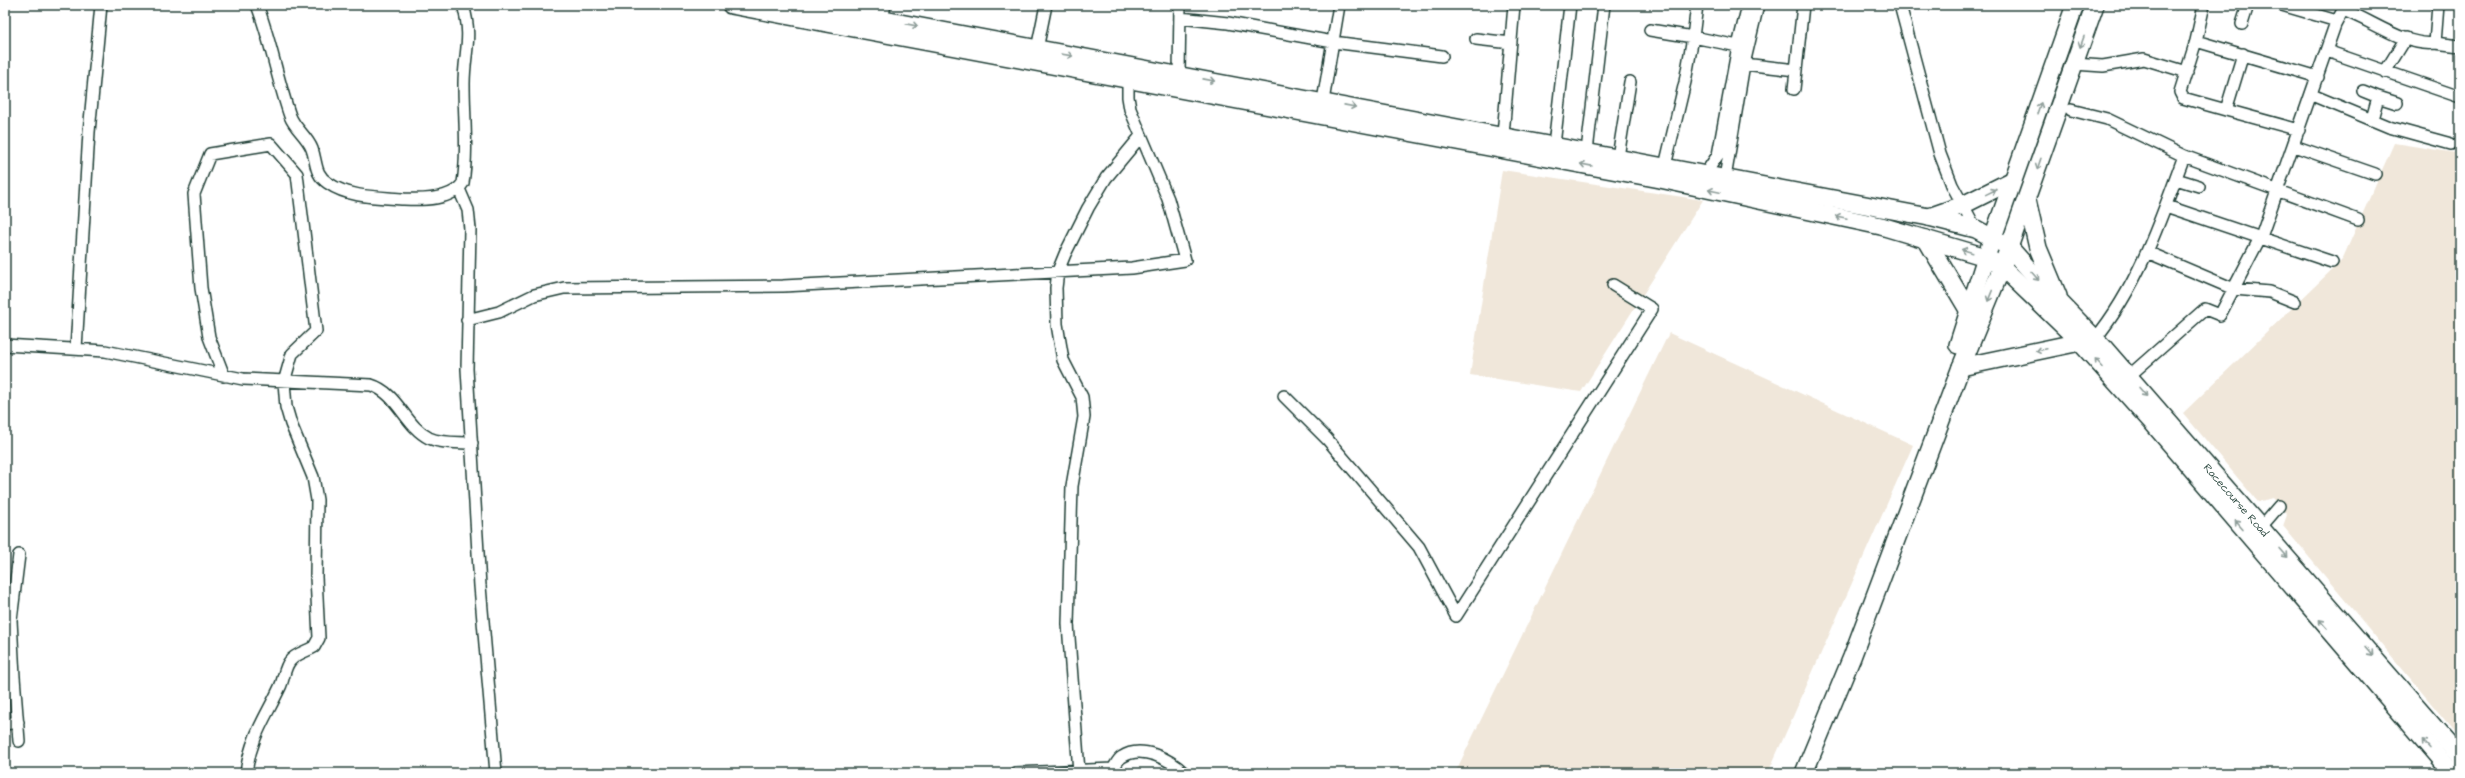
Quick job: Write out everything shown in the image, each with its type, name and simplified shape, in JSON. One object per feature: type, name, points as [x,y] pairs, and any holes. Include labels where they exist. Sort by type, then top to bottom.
[{"type":"main road","name":"Racecourse Road","points":[[731,5],[1660,179],[1881,226],[1926,238],[1986,257],[2002,267],[2129,376],[2460,757]]},
{"type":"main road","name":"Racecourse Road","points":[[804,5],[884,12],[1037,49],[1587,151],[1929,217],[1976,229],[2009,247],[2060,303],[2087,340],[2151,421],[2452,773]]},
{"type":"main road","points":[[1794,773],[1808,748],[1836,676],[1970,312],[1986,257],[2075,5]]},
{"type":"main road","points":[[1804,773],[1852,657],[1961,367],[2002,267],[2095,5]]},
{"type":"main road","points":[[1929,217],[1963,205],[2014,180]]},
{"type":"main road","points":[[2027,200],[2038,248],[2060,303]]},
{"type":"main road","points":[[1926,238],[1970,312]]},
{"type":"main road","points":[[1961,367],[2087,340]]},
{"type":"street","points":[[76,349],[89,132],[101,5]]},
{"type":"street","points":[[257,5],[273,51],[290,116],[295,127],[312,149],[316,169],[323,179],[347,192],[396,199],[425,199],[452,193],[459,189],[463,183],[467,152],[464,82],[469,36],[463,5]]},
{"type":"street","points":[[1037,49],[1046,5]]},
{"type":"street","points":[[1178,74],[1180,5]]},
{"type":"street","points":[[1323,101],[1339,5]]},
{"type":"street","points":[[1503,135],[1514,5]]},
{"type":"street","points":[[1554,145],[1570,5]]},
{"type":"street","points":[[1587,151],[1604,5]]},
{"type":"street","points":[[1665,166],[1686,82],[1697,5]]},
{"type":"street","points":[[1705,174],[1718,155],[1738,46],[1750,5]]},
{"type":"street","points":[[1725,178],[1744,64],[1750,5]]},
{"type":"street","points":[[1794,89],[1803,5]]},
{"type":"street","points":[[1900,5],[1940,154],[1963,205],[1976,229]]},
{"type":"street","points":[[2204,5],[2196,42],[2180,96],[2300,130]]},
{"type":"street","points":[[2242,24],[2248,5]]},
{"type":"street","points":[[2282,5],[2337,21]]},
{"type":"street","points":[[2435,43],[2438,5]]},
{"type":"street","points":[[2129,376],[2206,309],[2220,315],[2261,237],[2300,130],[2337,21],[2343,10],[2406,38],[2426,44],[2435,43],[2460,46]]},
{"type":"street","points":[[1180,18],[1228,23],[1333,42],[1442,56]]},
{"type":"street","points":[[1650,30],[1738,46]]},
{"type":"street","points":[[2385,72],[2406,38]]},
{"type":"street","points":[[1476,39],[1511,43]]},
{"type":"street","points":[[2196,42],[2243,54],[2318,77]]},
{"type":"street","points":[[2327,51],[2460,97]]},
{"type":"street","points":[[2226,110],[2243,54]]},
{"type":"street","points":[[2074,64],[2103,66],[2144,59],[2187,72]]},
{"type":"street","points":[[1744,64],[1796,70]]},
{"type":"street","points":[[467,320],[499,312],[534,295],[564,288],[783,286],[1132,268],[1185,260],[1168,199],[1140,137],[1130,109],[1128,80]]},
{"type":"street","points":[[1618,157],[1630,82]]},
{"type":"street","points":[[2363,91],[2397,103]]},
{"type":"street","points":[[2312,95],[2389,127],[2451,144]]},
{"type":"street","points":[[2372,119],[2378,97]]},
{"type":"street","points":[[2071,110],[2107,119],[2184,156],[2358,220]]},
{"type":"street","points":[[1079,772],[1068,624],[1072,486],[1084,417],[1082,397],[1063,360],[1058,341],[1056,288],[1058,271],[1084,215],[1106,178],[1140,137]]},
{"type":"street","points":[[224,376],[208,330],[201,288],[194,194],[210,154],[271,144],[297,174],[316,331],[292,354],[284,382],[286,406],[291,424],[312,477],[317,500],[316,577],[319,638],[314,647],[296,656],[287,666],[277,694],[258,727],[248,756],[246,773]]},
{"type":"street","points":[[2294,146],[2375,174]]},
{"type":"street","points":[[2087,340],[2112,318],[2146,252],[2166,206],[2184,156]]},
{"type":"street","points":[[2176,179],[2199,186]]},
{"type":"street","points":[[459,189],[468,210],[470,229],[467,320],[472,443],[480,586],[496,773]]},
{"type":"street","points":[[2166,206],[2332,262]]},
{"type":"street","points":[[2146,252],[2234,289],[2270,292],[2295,302]]},
{"type":"street","points":[[1284,396],[1327,439],[1419,547],[1456,616],[1652,309],[1613,285]]},
{"type":"street","points":[[5,345],[76,349],[126,355],[224,376],[284,382],[376,386],[387,393],[420,432],[439,441],[472,443]]},
{"type":"street","points":[[2260,527],[2279,506]]},
{"type":"street","points":[[19,555],[10,579],[8,629],[9,677],[18,722],[19,741]]},
{"type":"street","points":[[5,724],[18,722]]},
{"type":"street","points":[[1015,773],[1113,771],[1121,757],[1134,752],[1151,754],[1165,759],[1184,773]]},
{"type":"shaded area","points":[[2394,143],[2456,153],[2460,149],[2460,738],[2283,526],[2287,515],[2272,498],[2258,502],[2183,413],[2342,260]]},
{"type":"shaded area","points":[[1502,170],[1703,200],[1581,392],[1470,375]]},
{"type":"shaded area","points":[[1669,333],[1913,445],[1768,773],[1455,773]]}]
